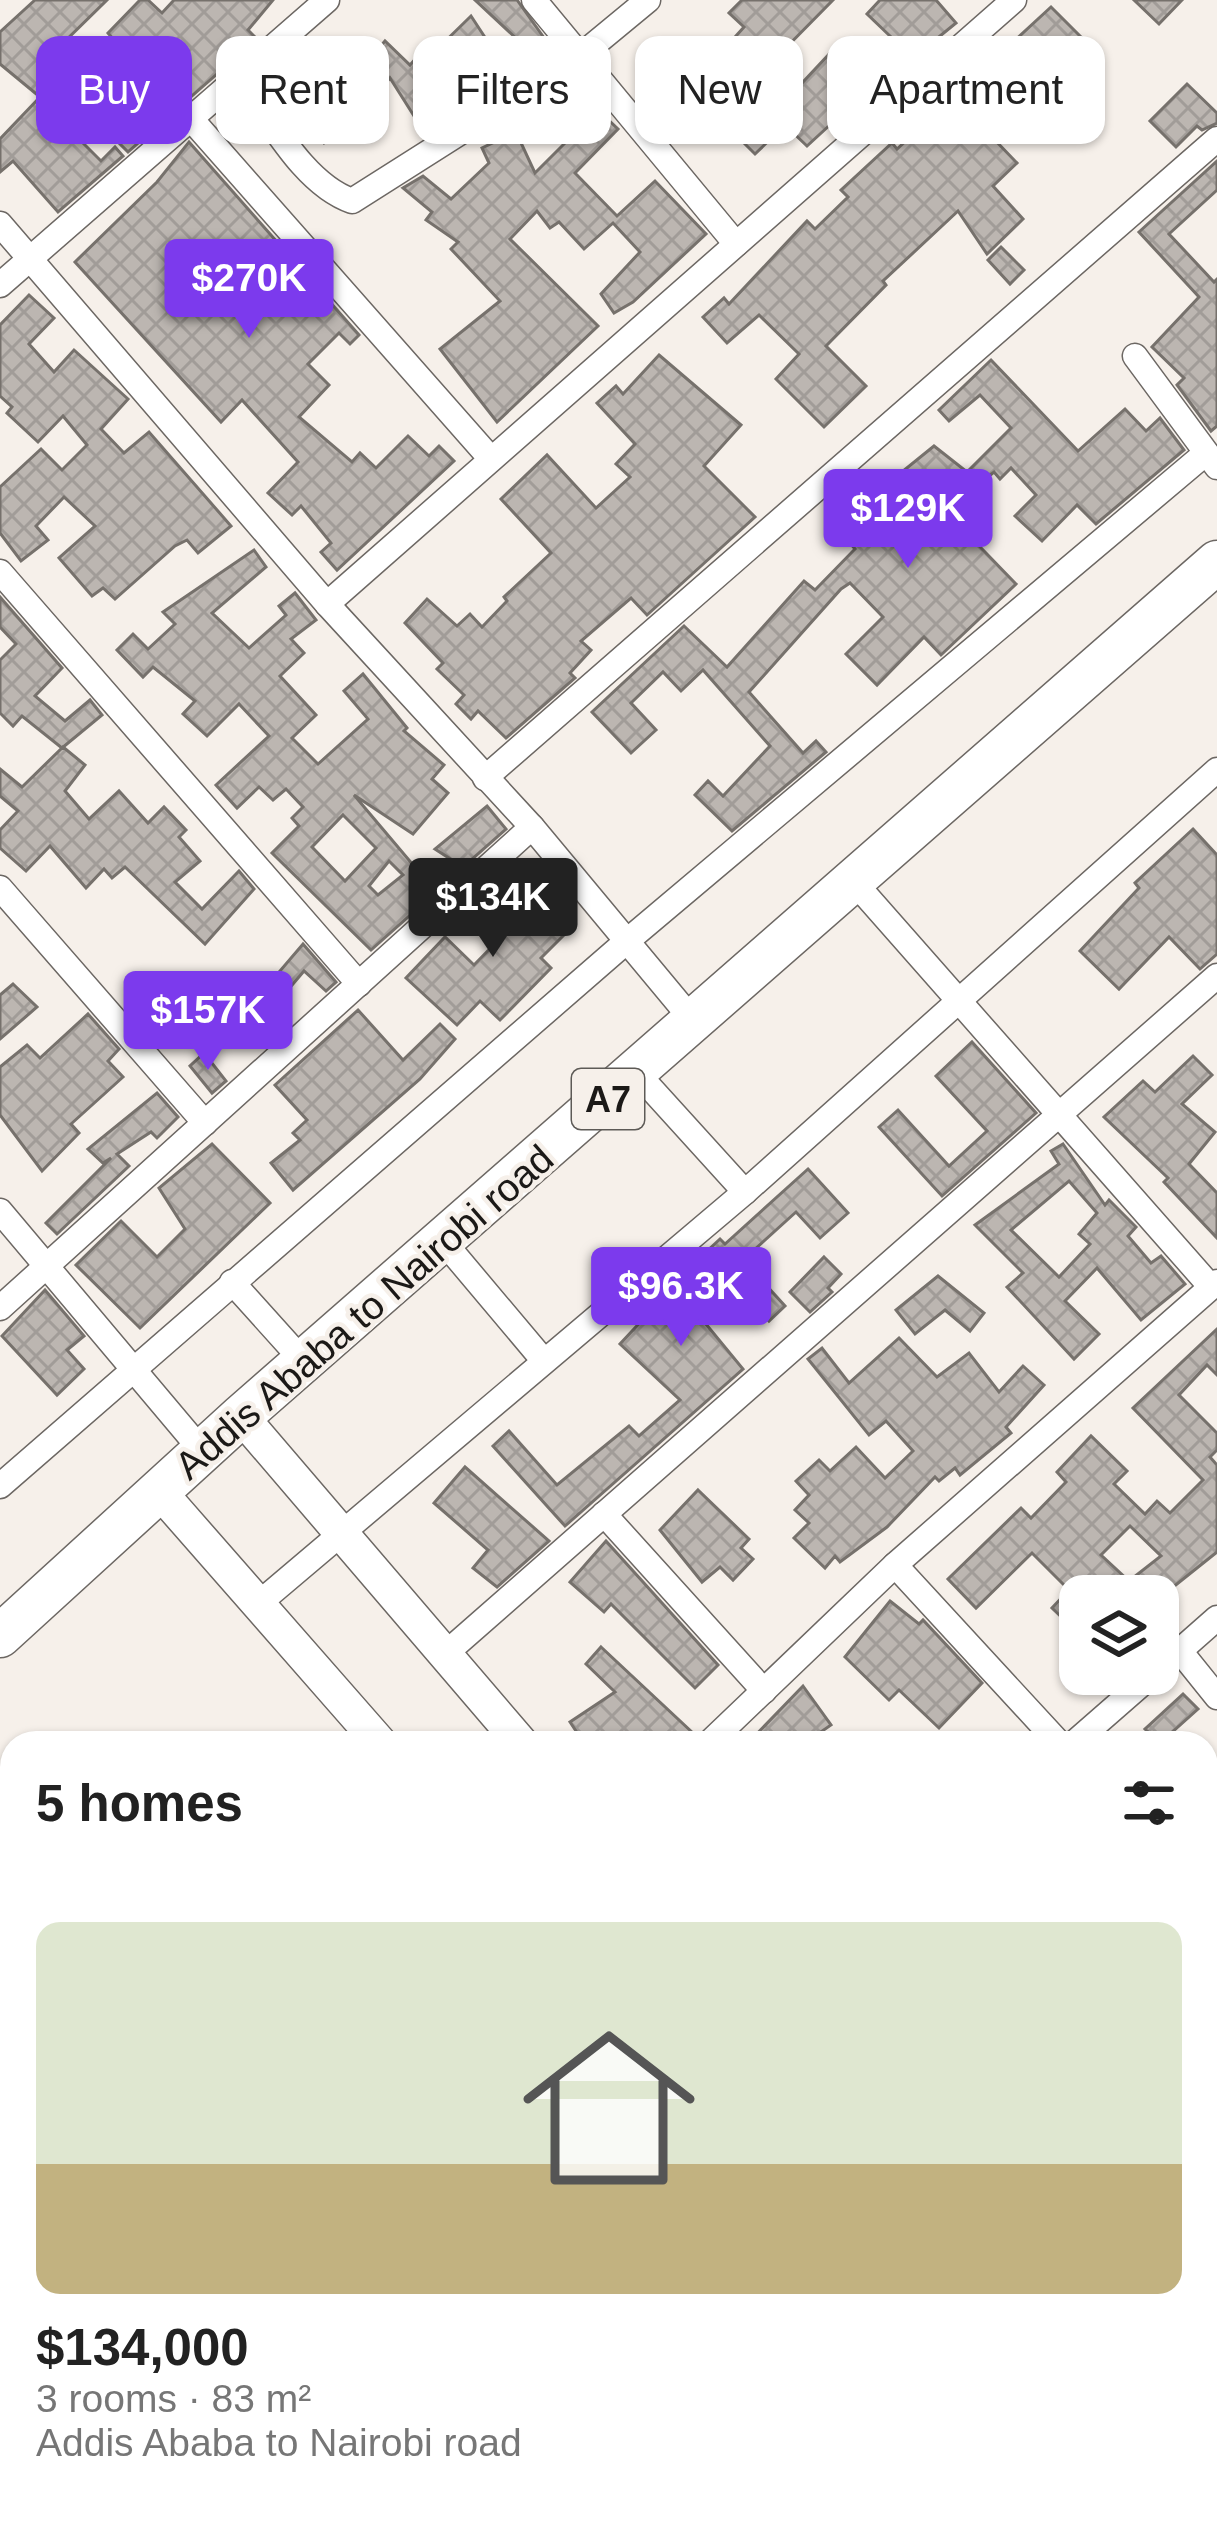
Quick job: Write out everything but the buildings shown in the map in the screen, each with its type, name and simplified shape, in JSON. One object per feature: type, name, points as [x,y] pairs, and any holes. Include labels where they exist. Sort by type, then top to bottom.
[{"type":"highway","name":"Addis Ababa to Nairobi road","points":[[0,1636],[242,1416],[1217,562]]},
{"type":"street","points":[[286,36],[327,0]]},
{"type":"street","points":[[534,0],[562,36]]},
{"type":"street","points":[[605,36],[648,0]]},
{"type":"street","points":[[327,604],[1014,0]]},
{"type":"street","points":[[611,96],[736,244]]},
{"type":"street","points":[[216,99],[192,120],[490,459]]},
{"type":"street","points":[[484,778],[1217,140]]},
{"type":"street","points":[[0,285],[164,144]]},
{"type":"street","points":[[289,144],[335,195],[352,200],[442,144]]},
{"type":"street","points":[[0,224],[327,604],[532,826],[695,1023]]},
{"type":"street","points":[[0,1486],[627,941],[1212,460],[1135,356]]},
{"type":"street","points":[[0,572],[359,983]]},
{"type":"street","points":[[258,1604],[745,1192],[1217,770]]},
{"type":"street","points":[[0,1308],[532,826]]},
{"type":"street","points":[[721,1731],[895,1565],[1214,1285],[855,883]]},
{"type":"street","points":[[0,888],[205,1123]]},
{"type":"street","points":[[445,1654],[1217,976]]},
{"type":"street","points":[[637,1073],[745,1192]]},
{"type":"street","points":[[0,1211],[203,1452]]},
{"type":"street","points":[[443,1241],[544,1361]]},
{"type":"street","points":[[232,1282],[304,1362]]},
{"type":"street","points":[[242,1416],[511,1731]]},
{"type":"street","points":[[160,1492],[369,1731]]},
{"type":"street","points":[[604,1514],[764,1690]]},
{"type":"street","points":[[895,1565],[1048,1731]]},
{"type":"street","points":[[1217,1618],[1180,1651],[1217,1697]]},
{"type":"street","points":[[1088,1731],[1129,1695]]}]
